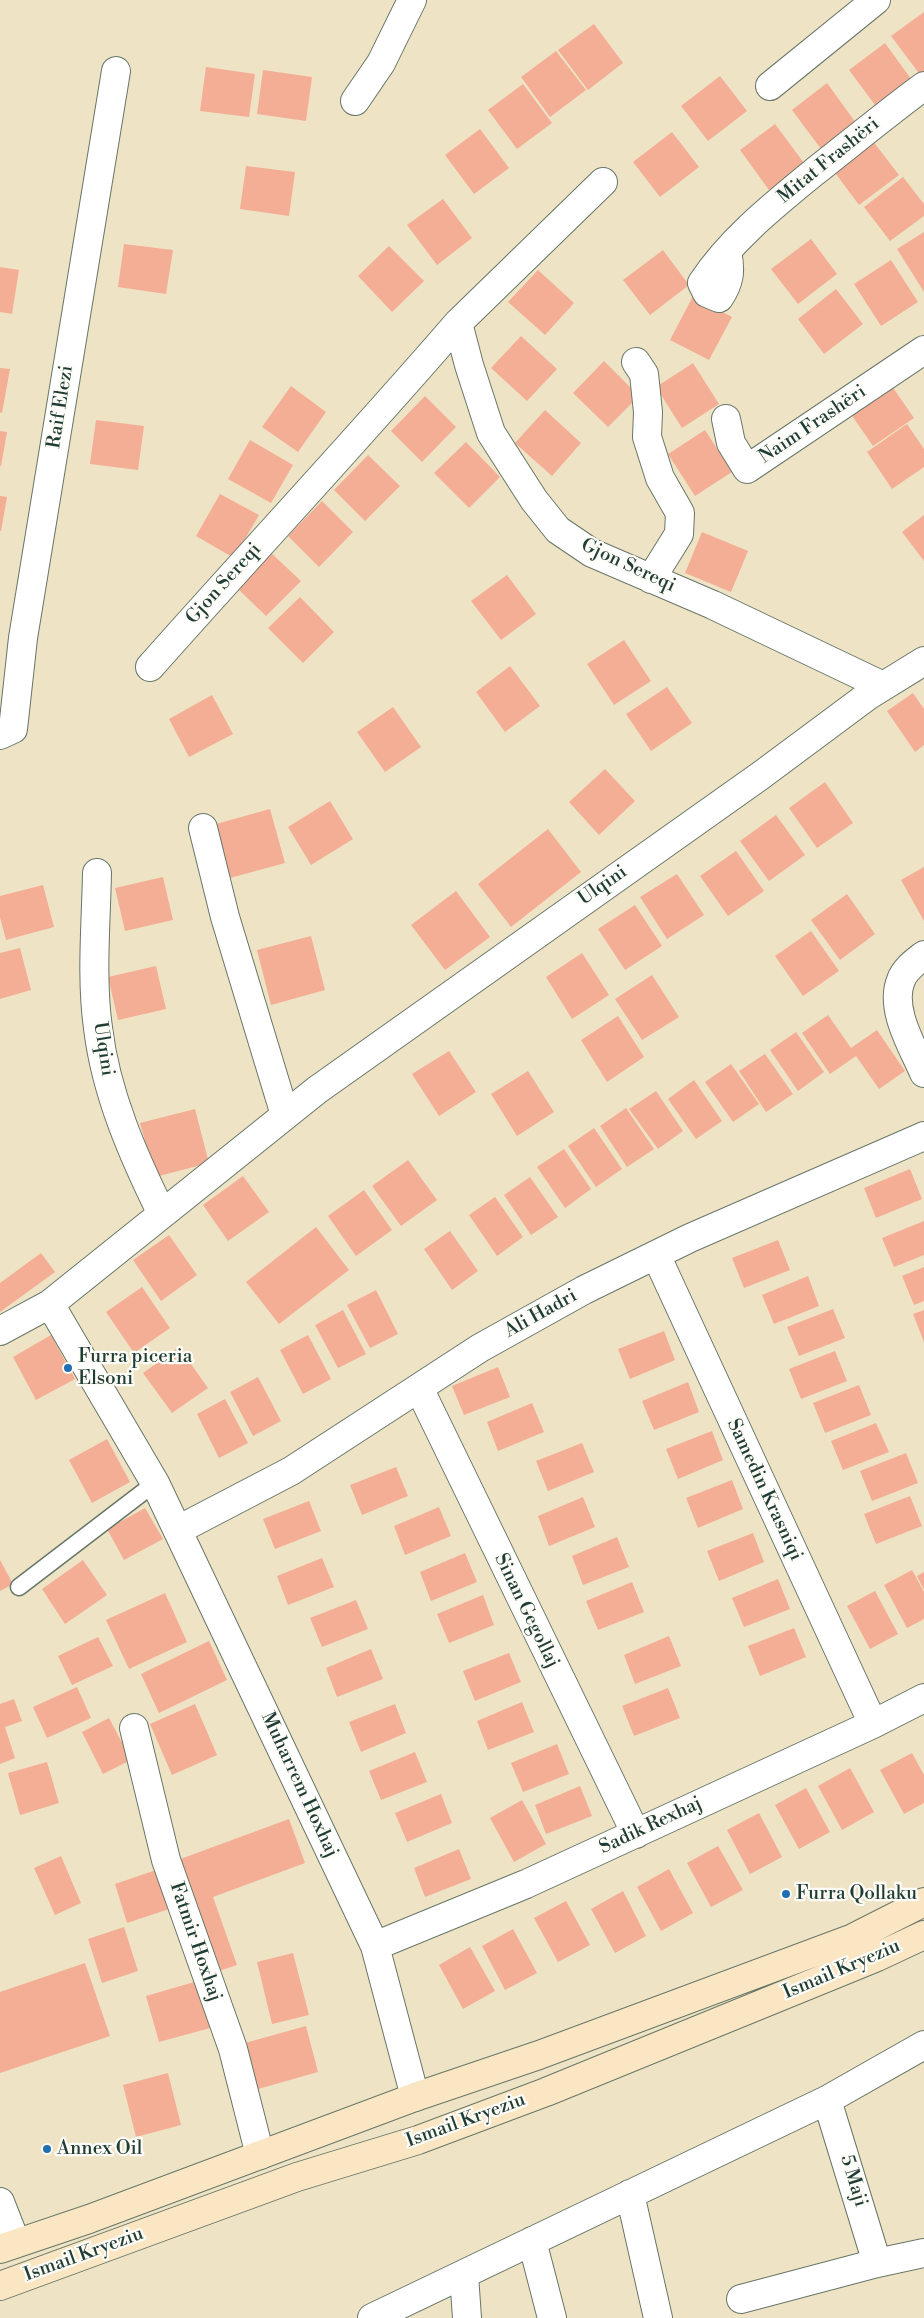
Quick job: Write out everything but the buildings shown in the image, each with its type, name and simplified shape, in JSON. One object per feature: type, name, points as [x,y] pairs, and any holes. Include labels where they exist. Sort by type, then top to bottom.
[{"type":"main road","name":"Ismail Kryeziu","points":[[8,2246],[89,2219],[415,2097],[539,2055],[853,1938],[924,1902]]},
{"type":"main road","name":"Ismail Kryeziu","points":[[0,2286],[297,2176],[418,2140],[546,2092],[877,1957],[924,1935]]},
{"type":"street","points":[[355,101],[381,63],[412,0]]},
{"type":"street","points":[[770,86],[876,0]]},
{"type":"street","name":"Raif Elezi","points":[[0,735],[13,729],[23,638],[116,71]]},
{"type":"street","name":"Mitat Frashëri","points":[[733,246],[749,228],[786,196],[924,86]]},
{"type":"street","name":"Gjon Sereqi","points":[[150,667],[294,505],[361,435],[458,322],[603,182]]},
{"type":"street","name":"Gjon Sereqi","points":[[458,322],[491,433],[534,500],[558,530],[592,553],[712,605],[883,686]]},
{"type":"street","name":"Naim Frashëri","points":[[726,419],[731,443],[747,469],[924,350]]},
{"type":"street","points":[[636,362],[644,374],[648,412],[647,437],[660,478],[680,513],[679,534],[651,579]]},
{"type":"street","name":"Ulqini","points":[[0,1331],[50,1304],[317,1090],[760,776],[883,686],[924,661]]},
{"type":"street","points":[[203,828],[225,917],[285,1115]]},
{"type":"street","name":"Ulqini","points":[[97,873],[95,957],[97,1027],[105,1070],[133,1154],[162,1214]]},
{"type":"street","points":[[924,955],[911,966],[901,979],[897,994],[900,1015],[924,1073]]},
{"type":"street","name":"Ali Hadri","points":[[178,1530],[291,1471],[489,1343],[584,1290],[656,1255],[924,1136]]},
{"type":"street","name":"Samedin Krasniqi","points":[[656,1255],[873,1724]]},
{"type":"street","name":"Muharrem Hoxhaj","points":[[50,1304],[155,1483],[375,1946],[415,2097]]},
{"type":"street","name":"Sinan Gegollaj","points":[[419,1388],[636,1834]]},
{"type":"street","name":"Sadik Rexhaj","points":[[375,1946],[526,1884],[873,1724],[924,1698]]},
{"type":"street","name":"Fatmir Hoxhaj","points":[[134,1728],[166,1860],[233,2049],[260,2155]]},
{"type":"street","points":[[372,2318],[828,2100],[924,2045]]},
{"type":"street","name":"5 Maji","points":[[828,2100],[877,2263]]},
{"type":"street","points":[[630,2194],[658,2318]]},
{"type":"street","points":[[0,2202],[8,2246]]},
{"type":"street","points":[[532,2241],[552,2318]]},
{"type":"street","points":[[741,2299],[877,2263],[924,2253]]},
{"type":"street","points":[[464,2275],[467,2318]]},
{"type":"lane","points":[[19,1588],[155,1483]]},
{"type":"place","name":"Furra piceria Elsoni","points":[[68,1368]]},
{"type":"place","name":"Furra Qollaku","points":[[786,1894]]},
{"type":"place","name":"Annex Oil","points":[[47,2149]]}]
